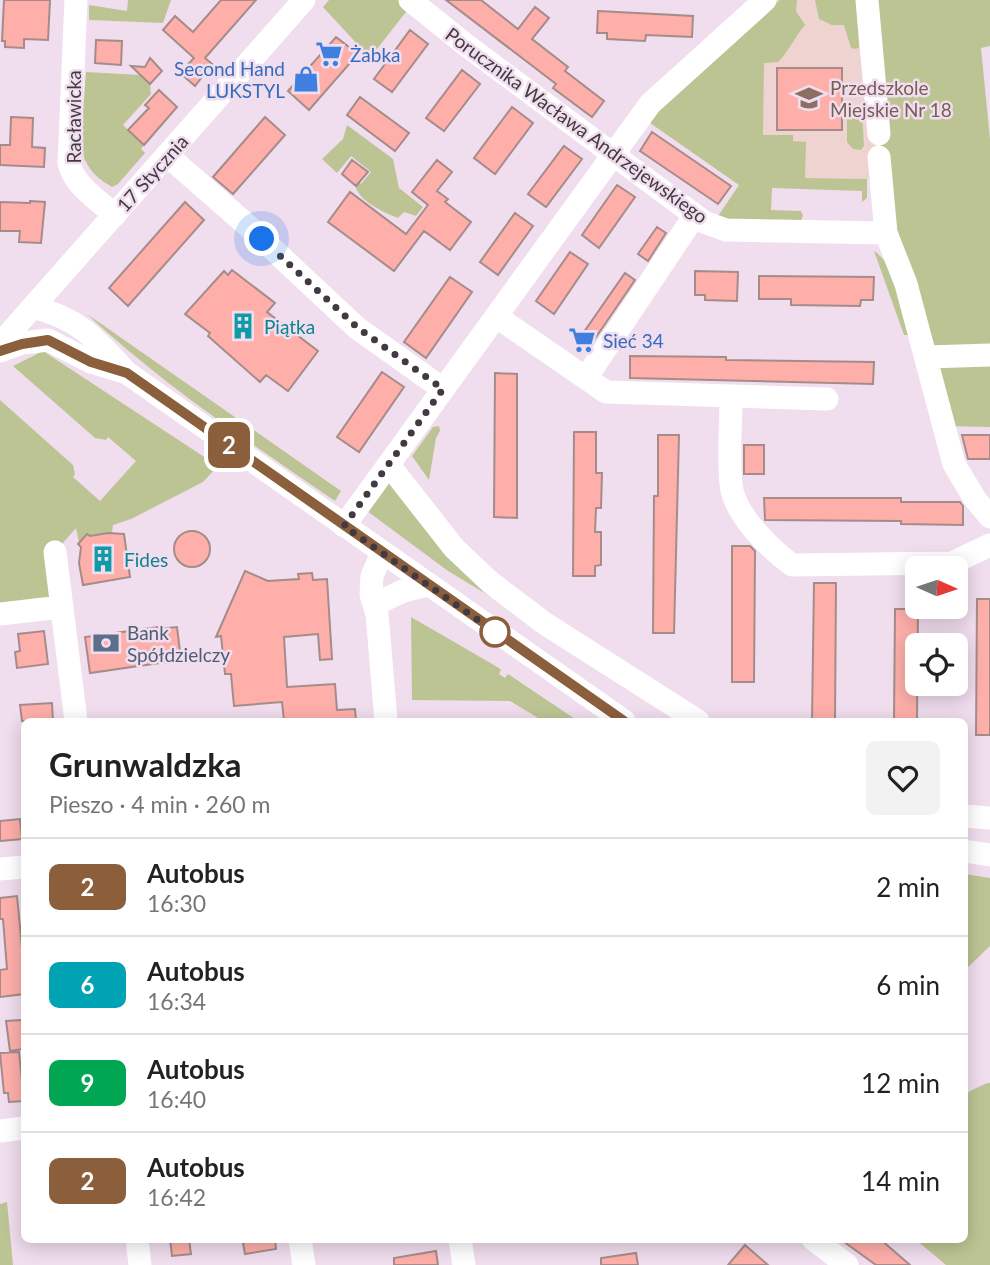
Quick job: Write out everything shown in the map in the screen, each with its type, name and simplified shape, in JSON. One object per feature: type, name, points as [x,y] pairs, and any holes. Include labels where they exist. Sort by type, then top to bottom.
[{"type":"street","name":"Racławicka","points":[[76,0],[69,163],[79,184],[115,215]]},
{"type":"street","name":"17 Stycznia","points":[[0,344],[304,0]]},
{"type":"street","name":"Porucznika Wacława Andrzejewskiego","points":[[410,0],[466,45],[704,222],[726,230],[886,233]]},
{"type":"street","points":[[344,526],[650,104],[765,0]]},
{"type":"street","points":[[867,0],[886,233],[906,284],[954,464],[981,495],[990,517]]},
{"type":"street","points":[[168,156],[358,328],[443,389]]},
{"type":"street","points":[[586,378],[695,215]]},
{"type":"street","points":[[66,317],[63,292],[73,261]]},
{"type":"street","points":[[33,307],[66,317],[98,342],[127,373],[620,718]]},
{"type":"street","points":[[33,307],[48,340]]},
{"type":"street","points":[[497,317],[606,392],[827,399]]},
{"type":"street","points":[[0,351],[48,340],[91,362],[127,373]]},
{"type":"street","points":[[927,357],[990,355]]},
{"type":"street","points":[[731,397],[730,486],[736,503],[775,552],[792,565],[952,563],[990,545]]},
{"type":"street","points":[[389,465],[454,548],[490,582],[544,622],[693,718]]},
{"type":"street","points":[[55,552],[76,718]]},
{"type":"street","points":[[386,718],[380,607],[372,595],[372,576],[390,558]]},
{"type":"street","points":[[380,607],[403,591],[428,585]]},
{"type":"street","points":[[0,614],[61,607]]},
{"type":"street","points":[[968,816],[990,818]]},
{"type":"street","points":[[968,852],[990,855]]},
{"type":"street","points":[[0,869],[21,867]]},
{"type":"street","points":[[0,1131],[21,1128]]},
{"type":"street","points":[[137,1243],[140,1265]]},
{"type":"street","points":[[301,1243],[304,1265]]},
{"type":"street","points":[[461,1243],[464,1265]]},
{"type":"street","points":[[818,1243],[847,1265]]},
{"type":"shaded area","points":[[765,0],[866,0],[879,157],[872,179],[789,178],[667,88]]},
{"type":"green space","points":[[128,0],[171,0],[163,23],[89,20],[89,5],[127,11]]},
{"type":"green space","points":[[329,0],[410,0],[413,3],[370,58],[323,7]]},
{"type":"green space","points":[[780,0],[797,0],[796,11],[805,25],[778,62],[764,63],[763,135],[793,135],[793,141],[806,142],[805,178],[867,179],[867,198],[862,202],[862,191],[772,188],[771,210],[801,211],[803,216],[800,222],[716,219],[739,185],[640,116],[675,93]]},
{"type":"green space","points":[[815,0],[856,0],[859,47],[851,48],[844,25],[832,25],[819,19]]},
{"type":"green space","points":[[867,0],[990,0],[990,46],[981,48],[990,139],[990,427],[945,426],[879,157]]},
{"type":"green space","points":[[86,72],[141,75],[150,84],[151,94],[123,125],[144,145],[141,149],[145,153],[118,184],[112,187],[93,172],[83,153]]},
{"type":"green space","points":[[847,106],[857,106],[862,112],[864,146],[861,150],[853,149],[847,142]]},
{"type":"green space","points":[[347,125],[393,159],[399,188],[423,207],[416,216],[404,212],[398,218],[365,200],[355,183],[358,181],[361,184],[371,172],[351,156],[337,173],[322,159],[343,139]]},
{"type":"green space","points":[[874,251],[889,267],[894,278],[911,335],[904,335]]},
{"type":"green space","points":[[87,314],[341,491],[335,501],[176,389]]},
{"type":"green space","points":[[43,351],[218,466],[203,482],[131,519],[113,525],[112,533],[97,534],[92,538],[87,534],[79,543],[76,528],[55,552],[61,607],[0,614],[0,400],[73,465],[73,477],[100,501],[136,461],[108,437],[106,440],[95,438],[13,366]]},
{"type":"green space","points":[[439,426],[429,480],[412,456],[433,427]]},
{"type":"green space","points":[[389,465],[496,600],[448,571],[359,505]]},
{"type":"green space","points":[[411,617],[499,668],[499,674],[505,678],[508,674],[574,718],[538,718],[510,701],[412,700]]},
{"type":"green space","points":[[968,875],[990,878],[990,946],[968,967]]},
{"type":"green space","points":[[990,1083],[990,1265],[946,1265],[920,1243],[968,1243],[970,1091]]},
{"type":"green space","points":[[7,1202],[13,1265],[0,1265],[0,1204]]},
{"type":"building","points":[[4,0],[50,0],[48,40],[24,39],[24,48],[5,47],[5,41],[2,41]]},
{"type":"building","points":[[221,0],[256,0],[205,58],[212,64],[195,86],[180,73],[194,58],[163,30],[175,16],[193,32]]},
{"type":"building","points":[[446,0],[481,0],[518,29],[535,7],[549,18],[532,39],[568,67],[565,71],[604,101],[592,117],[553,88],[556,84]]},
{"type":"building","points":[[598,11],[693,16],[692,37],[646,35],[645,41],[607,39],[607,33],[597,33]]},
{"type":"building","points":[[410,30],[428,44],[392,92],[374,79]]},
{"type":"building","points":[[336,37],[358,54],[309,110],[288,91]]},
{"type":"building","points":[[96,40],[122,41],[121,65],[95,63]]},
{"type":"building","points":[[150,58],[162,71],[150,84],[131,66],[145,67]]},
{"type":"building","points":[[777,68],[842,68],[842,130],[777,130]]},
{"type":"building","points":[[462,70],[480,84],[444,131],[426,118]]},
{"type":"building","points":[[159,90],[177,107],[144,145],[128,130],[149,108],[145,105]]},
{"type":"building","points":[[360,97],[409,133],[395,151],[347,115]]},
{"type":"building","points":[[512,107],[533,123],[495,174],[474,158]]},
{"type":"building","points":[[11,117],[33,118],[32,147],[45,148],[44,167],[0,165],[0,145],[10,145]]},
{"type":"building","points":[[265,117],[285,135],[233,194],[213,177]]},
{"type":"building","points":[[652,132],[731,186],[718,204],[640,151]]},
{"type":"building","points":[[564,146],[582,159],[546,207],[528,194]]},
{"type":"building","points":[[352,160],[368,172],[356,186],[342,174]]},
{"type":"building","points":[[437,160],[452,172],[437,191],[448,199],[445,202],[471,222],[450,250],[424,231],[394,271],[328,222],[350,192],[406,234],[428,205],[412,192]]},
{"type":"building","points":[[617,185],[635,197],[599,248],[582,235]]},
{"type":"building","points":[[0,202],[45,202],[41,243],[19,242],[20,231],[0,231]]},
{"type":"building","points":[[185,202],[204,220],[128,306],[109,288]]},
{"type":"building","points":[[515,213],[533,226],[498,275],[480,262]]},
{"type":"building","points":[[657,227],[666,233],[648,261],[638,254]]},
{"type":"building","points":[[570,252],[588,264],[554,314],[536,301]]},
{"type":"building","name":"Piątka","points":[[232,270],[275,303],[267,312],[318,351],[288,391],[266,375],[260,382],[208,336],[210,333],[185,314],[224,271],[228,275]]},
{"type":"building","points":[[695,271],[738,272],[737,301],[705,300],[705,295],[695,295]]},
{"type":"building","points":[[625,273],[635,280],[588,349],[577,342]]},
{"type":"building","points":[[759,276],[874,277],[873,300],[861,300],[860,306],[791,305],[791,299],[759,299]]},
{"type":"building","points":[[450,277],[472,292],[426,358],[404,342]]},
{"type":"building","points":[[630,356],[874,362],[873,384],[630,378]]},
{"type":"building","points":[[382,372],[404,387],[359,452],[337,437]]},
{"type":"building","points":[[495,373],[517,374],[517,518],[494,517]]},
{"type":"building","points":[[574,432],[596,432],[596,473],[602,473],[601,508],[596,508],[595,532],[601,532],[601,565],[595,566],[595,576],[573,576]]},
{"type":"building","points":[[658,435],[679,435],[674,633],[653,633],[654,496],[658,496]]},
{"type":"building","points":[[962,435],[990,435],[990,459],[968,459]]},
{"type":"building","points":[[744,445],[764,445],[764,474],[744,474]]},
{"type":"building","points":[[764,498],[901,498],[901,502],[960,502],[963,506],[963,525],[901,524],[901,521],[765,520]]},
{"type":"building","points":[[192,531],[205,536],[210,549],[205,562],[192,567],[179,562],[174,549],[179,536]]},
{"type":"building","name":"Fides","points":[[87,534],[90,536],[124,534],[130,577],[83,585],[79,563],[81,547],[78,544]]},
{"type":"building","points":[[732,546],[750,546],[755,551],[754,682],[732,682]]},
{"type":"building","points":[[245,571],[268,581],[299,579],[298,574],[312,573],[313,580],[327,579],[332,659],[320,660],[318,634],[284,637],[287,687],[335,684],[337,710],[355,709],[356,718],[284,718],[282,702],[234,706],[231,674],[225,674],[221,636],[216,637]]},
{"type":"building","points":[[814,583],[836,583],[835,718],[812,718]]},
{"type":"building","points":[[977,599],[990,599],[990,735],[976,735]]},
{"type":"building","points":[[895,609],[905,609],[905,620],[918,620],[918,633],[905,633],[905,696],[917,696],[917,718],[894,718]]},
{"type":"building","points":[[177,627],[181,660],[90,673],[85,637]]},
{"type":"building","points":[[44,631],[48,664],[17,668],[15,652],[20,651],[18,634]]},
{"type":"building","points":[[52,703],[53,718],[22,718],[20,705]]},
{"type":"building","points":[[20,819],[21,839],[0,841],[0,821]]},
{"type":"building","points":[[17,896],[21,938],[21,994],[0,997],[0,970],[7,969],[0,898]]},
{"type":"building","points":[[21,1020],[21,1049],[10,1051],[6,1021]]},
{"type":"building","points":[[19,1052],[21,1101],[9,1102],[8,1093],[4,1093],[0,1053]]},
{"type":"building","points":[[170,1243],[190,1243],[191,1254],[172,1256]]},
{"type":"building","points":[[243,1243],[275,1243],[276,1249],[245,1254]]},
{"type":"building","points":[[846,1243],[885,1243],[910,1265],[876,1265]]},
{"type":"building","points":[[745,1245],[768,1265],[728,1265]]},
{"type":"building","points":[[436,1251],[438,1265],[394,1265],[394,1258]]},
{"type":"building","points":[[636,1253],[638,1265],[601,1265],[601,1258]]},
{"type":"bus line","name":"2","points":[[0,351],[38,340],[48,340],[91,362],[127,373],[619,718]]},
{"type":"place","name":"Żabka","points":[[329,54]]},
{"type":"place","name":"Second Hand LUKSTYL","points":[[306,79]]},
{"type":"place","name":"Przedszkole Miejskie Nr 18","points":[[809,98]]},
{"type":"place","name":"Piątka","points":[[243,326]]},
{"type":"place","name":"Sieć 34","points":[[582,340]]},
{"type":"place","name":"Fides","points":[[103,559]]},
{"type":"place","name":"Bank Spółdzielczy","points":[[106,643]]},
{"type":"route","points":[[262,239],[358,328],[443,389],[344,526],[495,632]]}]
